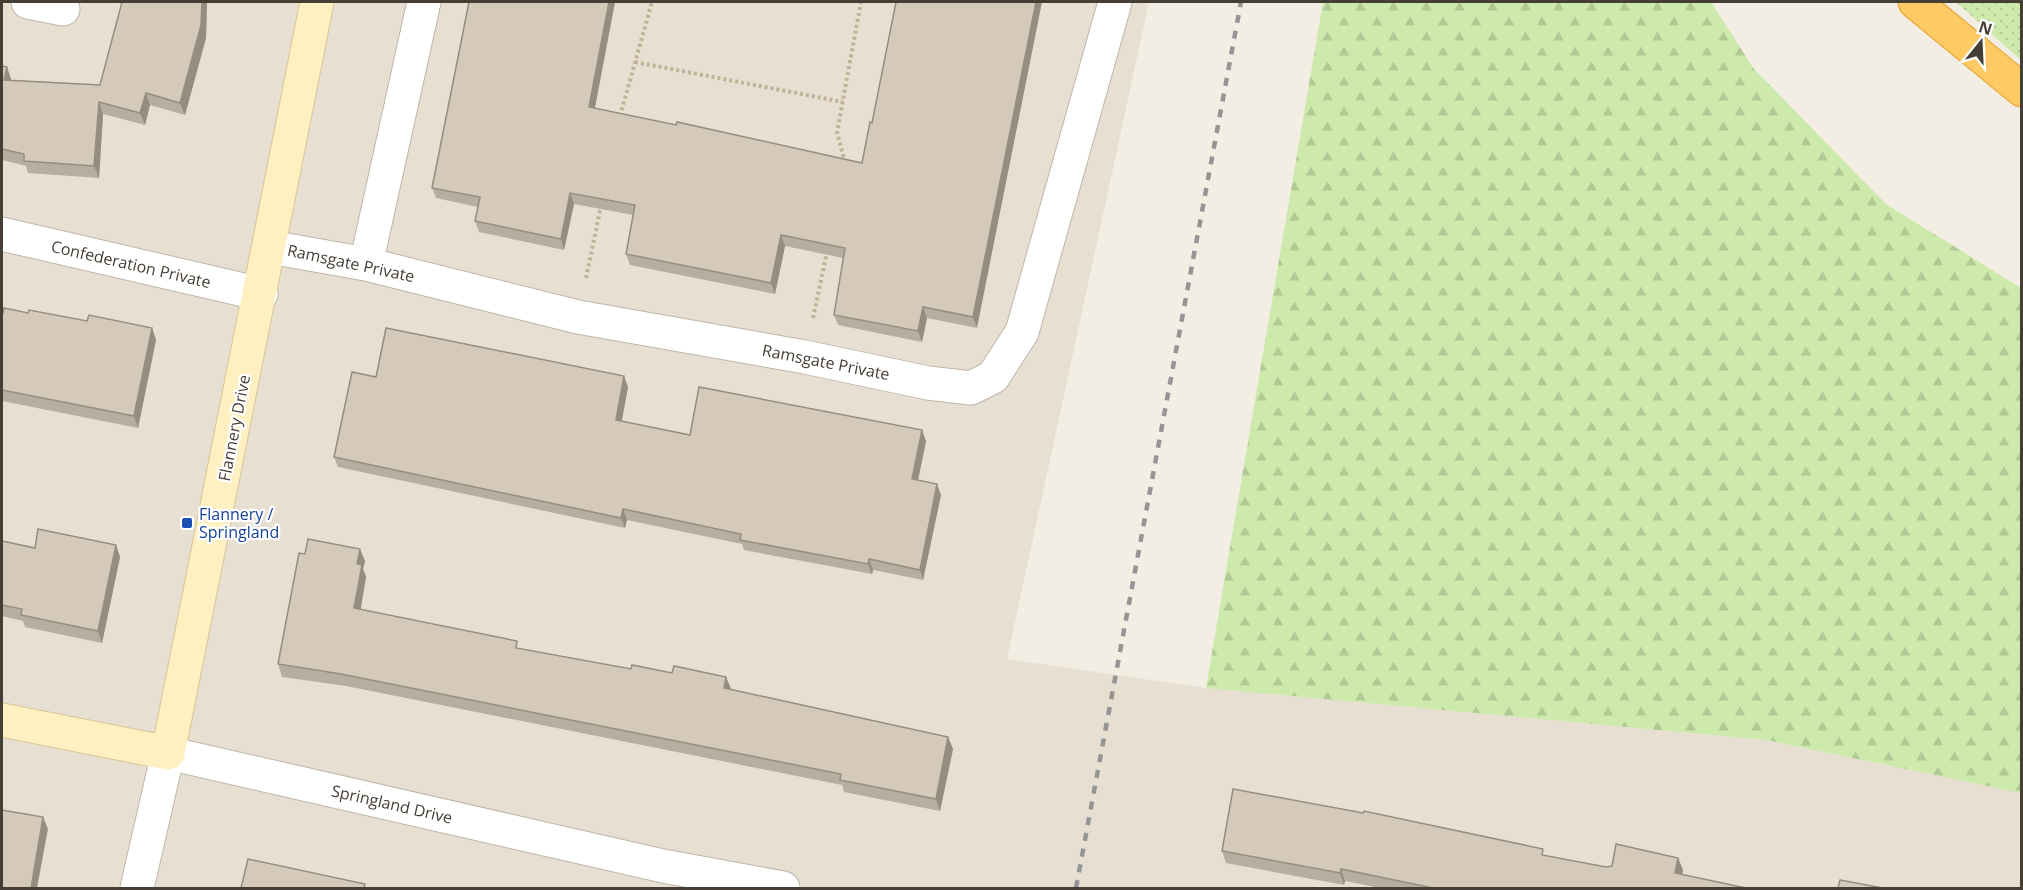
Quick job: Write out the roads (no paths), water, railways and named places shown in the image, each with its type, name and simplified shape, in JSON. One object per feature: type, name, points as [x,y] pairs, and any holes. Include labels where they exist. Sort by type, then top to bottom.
[{"type":"highway","points":[[1915,2],[2022,90]]},
{"type":"street","points":[[28,2],[63,9]]},
{"type":"street","name":"Flannery Drive","points":[[136,888],[168,753],[261,294],[317,2]]},
{"type":"street","points":[[366,264],[424,2]]},
{"type":"street","name":"Ramsgate Private","points":[[270,247],[366,264],[578,316],[805,357],[928,383],[971,388],[993,377],[1022,332],[1115,2]]},
{"type":"street","name":"Confederation Private","points":[[2,234],[261,294]]},
{"type":"street","name":"Springland Drive","points":[[2,720],[168,753],[661,877],[783,888]]},
{"type":"railway","points":[[1076,888],[1241,2]]},
{"type":"place","name":"Flannery / Springland","points":[[187,523]]}]
